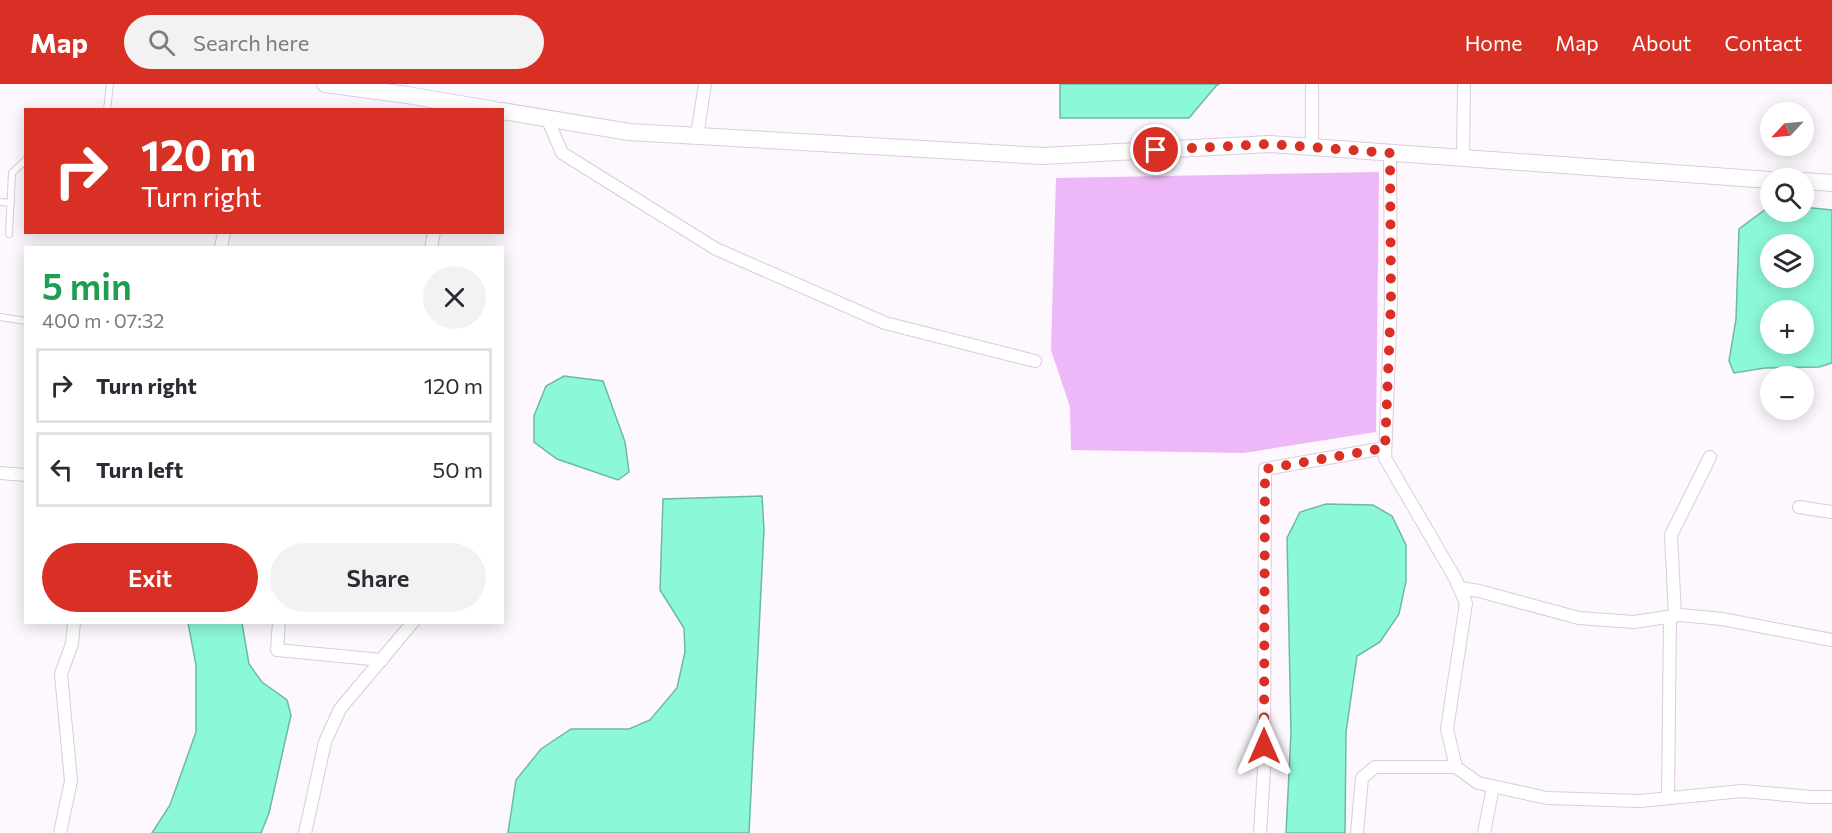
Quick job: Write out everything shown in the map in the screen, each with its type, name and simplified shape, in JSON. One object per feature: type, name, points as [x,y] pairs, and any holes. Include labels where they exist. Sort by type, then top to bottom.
[{"type":"main road","points":[[325,84],[408,89],[484,108]]},
{"type":"main road","points":[[504,111],[629,132],[1042,156],[1269,144],[1760,179]]},
{"type":"main road","points":[[1814,182],[1832,183]]},
{"type":"street","points":[[697,136],[705,84]]},
{"type":"street","points":[[1312,84],[1312,148]]},
{"type":"street","points":[[1463,159],[1464,84]]},
{"type":"street","points":[[547,118],[562,153],[717,249],[885,323],[1035,361]]},
{"type":"street","points":[[1390,153],[1391,301],[1385,458],[1455,578],[1466,603],[1447,729],[1456,767]]},
{"type":"street","points":[[1260,833],[1264,769],[1265,469],[1385,448]]},
{"type":"street","points":[[1668,798],[1672,617],[1671,535],[1710,457]]},
{"type":"street","points":[[0,472],[24,475]]},
{"type":"street","points":[[1799,507],[1832,512]]},
{"type":"street","points":[[1460,588],[1579,618],[1634,622],[1680,615],[1722,619],[1832,639]]},
{"type":"street","points":[[60,833],[71,781],[61,674],[72,644],[74,624]]},
{"type":"street","points":[[279,624],[277,650],[382,660]]},
{"type":"street","points":[[305,833],[325,742],[340,709],[411,624]]},
{"type":"street","points":[[1357,833],[1362,778],[1375,767],[1456,767],[1478,783],[1546,798],[1640,801],[1742,792],[1832,797]]},
{"type":"street","points":[[1484,833],[1493,787]]},
{"type":"lane","points":[[107,108],[110,84]]},
{"type":"lane","points":[[9,234],[12,173],[24,162]]},
{"type":"lane","points":[[0,202],[11,203]]},
{"type":"lane","points":[[0,317],[24,321]]},
{"type":"shaded area","points":[[1060,84],[1219,84],[1189,118],[1060,118]]},
{"type":"shaded area","points":[[1379,172],[1376,432],[1244,453],[1071,450],[1070,407],[1051,350],[1056,178]]},
{"type":"shaded area","points":[[1814,208],[1832,210],[1832,363],[1819,367],[1760,366],[1760,369],[1734,373],[1729,361],[1736,319],[1739,229],[1760,213],[1760,222],[1814,222]]},
{"type":"shaded area","points":[[564,376],[603,381],[625,442],[629,472],[618,480],[557,459],[534,442],[534,416],[546,386]]},
{"type":"shaded area","points":[[762,496],[764,529],[749,833],[508,833],[516,780],[541,749],[571,729],[629,729],[650,720],[677,688],[685,652],[684,628],[660,590],[663,499]]},
{"type":"shaded area","points":[[1326,504],[1373,505],[1392,516],[1406,545],[1406,581],[1399,614],[1380,642],[1357,656],[1346,732],[1345,833],[1286,833],[1291,733],[1287,538],[1300,512]]},
{"type":"shaded area","points":[[188,624],[242,624],[249,664],[262,682],[287,700],[291,715],[269,813],[261,833],[152,833],[170,805],[196,732],[196,665]]},
{"type":"route","points":[[1156,150],[1269,144],[1390,153],[1391,301],[1385,448],[1265,469],[1264,746]]}]
